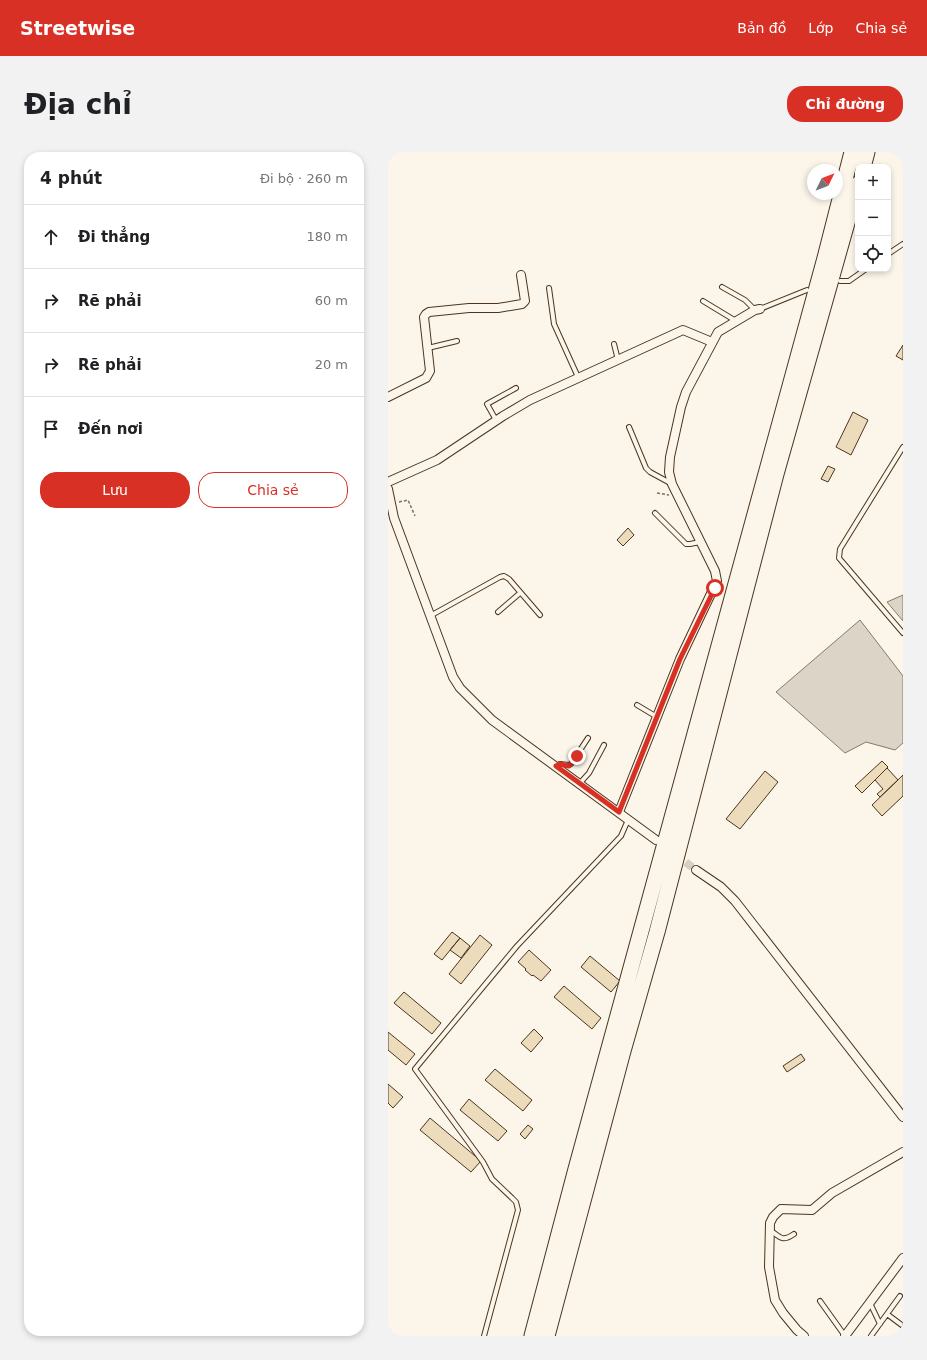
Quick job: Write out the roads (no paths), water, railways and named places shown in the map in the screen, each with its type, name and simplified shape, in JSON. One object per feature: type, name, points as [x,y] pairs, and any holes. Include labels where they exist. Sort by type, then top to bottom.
[{"type":"highway","points":[[532,1336],[576,1169],[825,258],[852,152]]},
{"type":"highway","points":[[864,164],[867,152]]},
{"type":"highway","points":[[547,1336],[623,1051],[657,932],[776,474],[855,195]]},
{"type":"street","points":[[388,397],[428,376],[430,371],[424,317],[426,314],[429,312],[469,308],[498,308],[522,304],[525,301],[521,275]]},
{"type":"street","points":[[619,812],[680,659],[717,581],[715,571],[672,484],[669,472],[670,457],[681,407],[686,392],[718,332],[758,309]]},
{"type":"street","points":[[388,482],[436,460],[496,420],[530,400],[683,330],[712,342]]},
{"type":"street","points":[[388,489],[391,504],[391,519],[453,677],[460,688],[492,720],[656,840]]},
{"type":"street","points":[[696,870],[722,887],[735,901],[903,1117]]},
{"type":"street","points":[[804,1336],[787,1319],[775,1300],[769,1267],[771,1220],[779,1210],[812,1210],[832,1193],[903,1152]]},
{"type":"street","points":[[845,1336],[903,1258]]},
{"type":"lane","points":[[891,252],[903,244]]},
{"type":"lane","points":[[840,281],[849,281],[862,272]]},
{"type":"lane","points":[[722,287],[758,309],[807,290]]},
{"type":"lane","points":[[549,288],[554,324],[579,378]]},
{"type":"lane","points":[[703,301],[736,321]]},
{"type":"lane","points":[[427,348],[457,341]]},
{"type":"lane","points":[[614,344],[618,360]]},
{"type":"lane","points":[[496,420],[487,404],[516,388]]},
{"type":"lane","points":[[629,426],[646,468],[650,472],[672,484]]},
{"type":"lane","points":[[903,447],[840,549],[839,558],[903,633]]},
{"type":"lane","points":[[655,513],[686,544],[700,542]]},
{"type":"lane","points":[[430,616],[504,576],[509,579],[540,615]]},
{"type":"lane","points":[[498,612],[520,593]]},
{"type":"lane","points":[[637,706],[657,717]]},
{"type":"lane","points":[[556,766],[560,764],[569,766],[588,738]]},
{"type":"lane","points":[[580,783],[589,773],[604,745]]},
{"type":"lane","points":[[484,1336],[518,1206],[512,1198],[492,1179],[483,1162],[415,1069],[517,946],[621,836],[628,820]]},
{"type":"lane","points":[[770,1230],[783,1239],[786,1239],[794,1234]]},
{"type":"lane","points":[[871,1336],[900,1296]]},
{"type":"lane","points":[[820,1301],[845,1336]]},
{"type":"lane","points":[[870,1303],[880,1324]]},
{"type":"lane","points":[[887,1314],[903,1326]]},
{"type":"tunnel","points":[[676,855],[696,870]]}]
